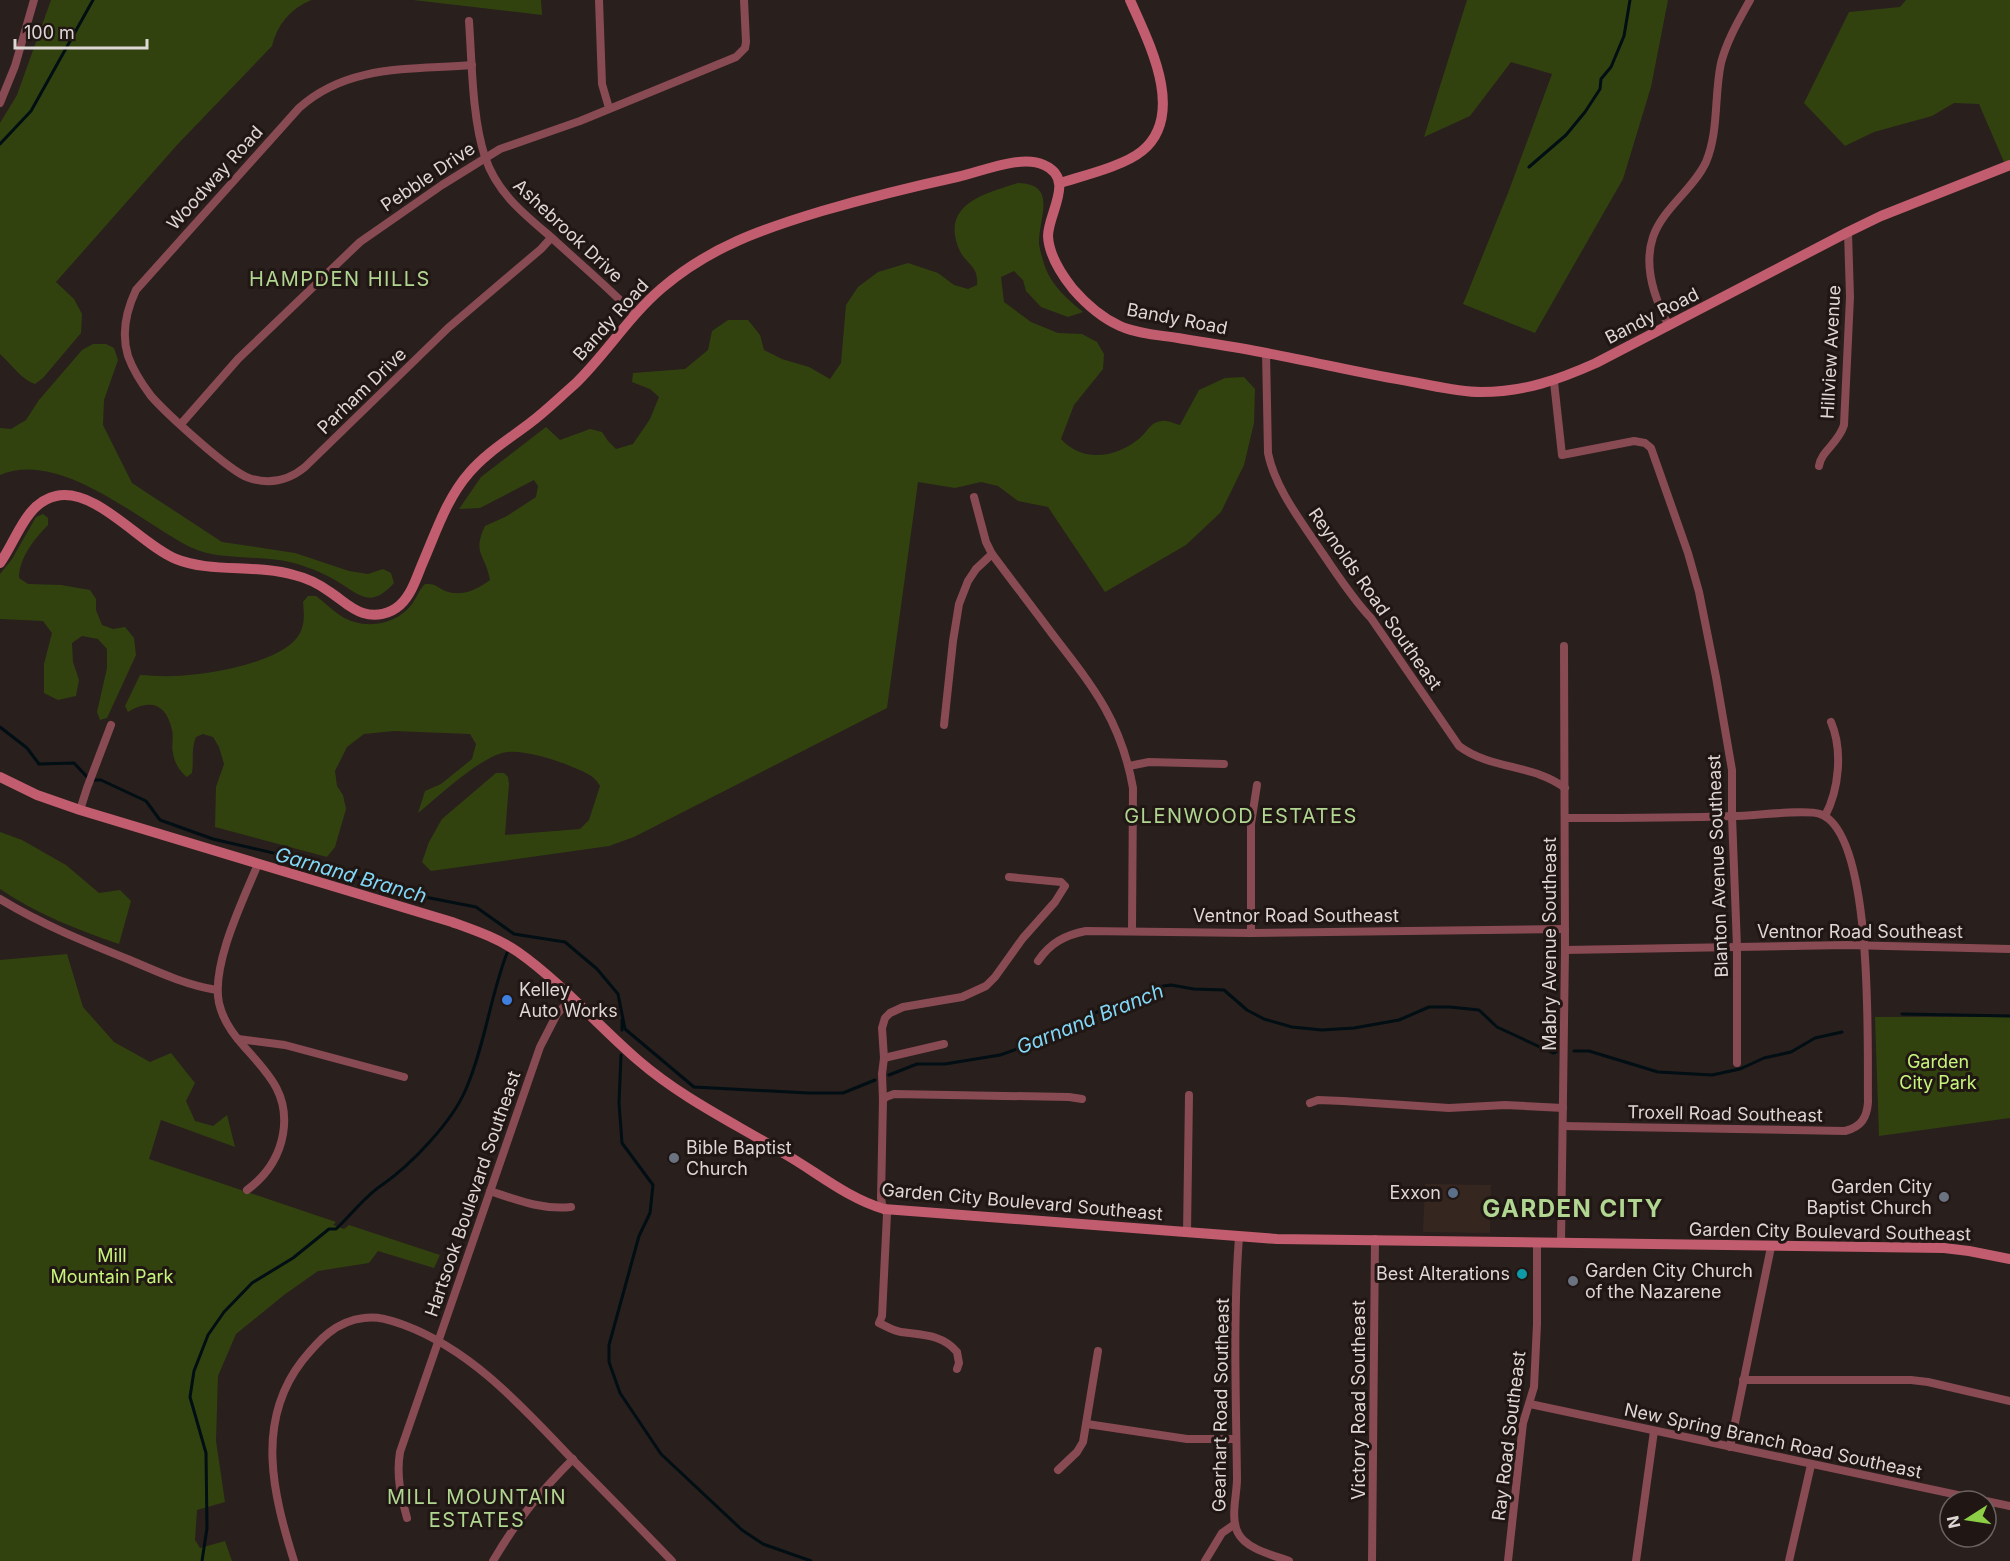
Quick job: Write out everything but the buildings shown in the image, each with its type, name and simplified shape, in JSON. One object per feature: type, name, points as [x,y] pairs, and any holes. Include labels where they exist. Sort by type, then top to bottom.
[{"type":"street","points":[[0,103],[15,66],[34,0]]},
{"type":"street","points":[[599,0],[602,84],[609,108]]},
{"type":"street","name":"Pebble Drive","points":[[181,424],[238,359],[360,242],[485,157],[500,149],[539,136],[736,57],[745,48],[747,42],[744,0]]},
{"type":"street","points":[[1059,183],[1130,159],[1149,143],[1159,124],[1163,100],[1159,70],[1130,0]]},
{"type":"street","points":[[1669,326],[1653,287],[1650,267],[1653,238],[1663,220],[1690,188],[1705,163],[1713,140],[1721,63],[1727,44],[1750,0]]},
{"type":"street","name":"Ashebrook Drive","points":[[469,21],[477,122],[491,173],[506,196],[635,315]]},
{"type":"street","name":"Woodway Road","points":[[181,424],[149,394],[132,366],[128,354],[125,337],[126,315],[142,282],[298,108],[320,91],[334,83],[363,74],[472,64]]},
{"type":"street","name":"Bandy Road","points":[[0,563],[35,507],[50,497],[69,495],[87,501],[107,513],[179,561],[202,566],[257,568],[300,576],[325,588],[347,605],[365,614],[381,614],[390,611],[406,599],[442,518],[464,480],[487,456],[577,381],[604,354],[635,315],[666,284],[731,242],[774,226],[888,192],[1015,163],[1037,162],[1046,165],[1056,174],[1059,183],[1058,197],[1049,226],[1050,249],[1063,275],[1074,290],[1103,316],[1131,330],[1266,352],[1348,371],[1460,391],[1485,392],[1554,382],[1669,326],[1848,232],[1891,212],[2010,165]]},
{"type":"street","name":"Hillview Avenue","points":[[1819,466],[1823,454],[1836,442],[1844,425],[1850,297],[1848,232]]},
{"type":"street","name":"Parham Drive","points":[[181,424],[242,475],[263,481],[288,479],[304,467],[448,328],[551,238]]},
{"type":"street","name":"Reynolds Road Southeast","points":[[1266,352],[1270,465],[1305,527],[1357,604],[1371,618],[1452,738],[1460,746],[1478,758],[1546,776],[1565,788]]},
{"type":"street","name":"Blanton Avenue Southeast","points":[[1554,382],[1562,455],[1638,441],[1651,448],[1688,553],[1701,603],[1732,770],[1737,947],[1737,1063]]},
{"type":"street","points":[[974,497],[986,542],[992,554],[1099,695],[1112,721],[1129,766],[1133,789],[1134,827],[1132,930]]},
{"type":"street","points":[[944,725],[948,676],[959,604],[968,581],[976,569],[992,554]]},
{"type":"street","name":"Mabry Avenue Southeast","points":[[1561,1243],[1565,950],[1564,646]]},
{"type":"street","points":[[1825,816],[1833,798],[1838,751],[1836,733],[1831,722]]},
{"type":"street","points":[[80,810],[111,724]]},
{"type":"street","points":[[1129,766],[1149,762],[1224,764]]},
{"type":"street","name":"Garden City Boulevard Southeast","points":[[0,777],[37,795],[80,810],[452,922],[486,935],[520,953],[638,1060],[678,1091],[788,1155],[854,1197],[884,1209],[1082,1222],[1239,1237],[1944,1248],[2010,1259]]},
{"type":"street","points":[[1251,933],[1251,824],[1257,785]]},
{"type":"street","points":[[1565,818],[1732,816],[1813,812],[1825,816],[1838,831],[1850,858],[1859,895],[1865,945]]},
{"type":"street","points":[[247,1190],[265,1174],[277,1154],[283,1135],[284,1116],[274,1082],[238,1039],[224,1018],[217,990],[219,966],[258,864]]},
{"type":"street","points":[[957,1369],[959,1363],[957,1352],[942,1340],[922,1333],[893,1330],[879,1323],[882,1316],[887,1214],[881,1198],[883,1023],[890,1013],[916,1004],[962,997],[986,986],[1023,938],[1055,902],[1065,886],[1061,882],[1009,877]]},
{"type":"street","points":[[0,899],[43,923],[95,946],[184,982],[217,990]]},
{"type":"street","name":"Ventnor Road Southeast","points":[[1038,961],[1050,946],[1074,933],[1086,931],[1251,933],[1565,929]]},
{"type":"street","name":"Ventnor Road Southeast","points":[[1565,950],[1865,945],[2010,949]]},
{"type":"street","name":"Troxell Road Southeast","points":[[1563,1126],[1845,1131],[1859,1125],[1868,1113],[1865,945]]},
{"type":"street","name":"Hartsook Boulevard Southeast","points":[[572,998],[549,1026],[438,1341],[460,1354],[495,1382],[672,1561]]},
{"type":"street","points":[[238,1039],[285,1045],[404,1077]]},
{"type":"street","points":[[884,1058],[944,1044]]},
{"type":"street","points":[[883,1100],[894,1094],[1082,1099]]},
{"type":"street","points":[[1187,1233],[1189,1095]]},
{"type":"street","points":[[1310,1103],[1318,1100],[1449,1108],[1504,1105],[1563,1108]]},
{"type":"street","points":[[490,1191],[548,1208],[571,1207]]},
{"type":"street","name":"Gearhart Road Southeast","points":[[1204,1561],[1222,1533],[1235,1524],[1236,1318],[1239,1237]]},
{"type":"street","name":"Victory Road Southeast","points":[[1372,1561],[1374,1239]]},
{"type":"street","name":"Ray Road Southeast","points":[[1508,1561],[1523,1423],[1534,1387],[1537,1334],[1537,1242]]},
{"type":"street","points":[[1730,1447],[1771,1246]]},
{"type":"street","points":[[294,1561],[278,1504],[271,1454],[274,1426],[281,1399],[300,1365],[331,1330],[365,1317],[389,1319],[427,1334],[438,1341],[398,1462],[399,1486],[407,1518]]},
{"type":"street","points":[[1058,1470],[1077,1452],[1083,1442],[1098,1351]]},
{"type":"street","points":[[1743,1380],[1911,1380],[2010,1401]]},
{"type":"street","name":"New Spring Branch Road Southeast","points":[[1530,1404],[2010,1506]]},
{"type":"street","points":[[1087,1424],[1187,1439],[1236,1439]]},
{"type":"street","points":[[1636,1561],[1654,1431]]},
{"type":"street","points":[[493,1561],[530,1505],[573,1459]]},
{"type":"street","points":[[1788,1561],[1811,1465]]},
{"type":"street","points":[[1235,1524],[1238,1533],[1247,1544],[1289,1561]]},
{"type":"shaded area","points":[[1425,1184],[1491,1185],[1490,1233],[1423,1232]]},
{"type":"green space","points":[[51,0],[311,0],[286,18],[277,31],[272,46],[177,145],[56,282],[74,299],[82,314],[81,333],[43,378],[35,384],[21,375],[0,354],[0,123],[17,95]]},
{"type":"green space","points":[[413,0],[541,0],[542,15]]},
{"type":"green space","points":[[1467,0],[1668,0],[1651,87],[1623,179],[1535,333],[1463,304],[1508,193],[1552,74],[1511,62],[1470,116],[1424,137]]},
{"type":"green space","points":[[1906,0],[2010,0],[2010,160],[2004,162],[1979,104],[1954,103],[1932,116],[1874,132],[1845,146],[1804,103],[1849,12],[1900,7]]},
{"type":"green space","points":[[1018,183],[1031,185],[1038,189],[1042,196],[1044,204],[1039,244],[1045,267],[1056,287],[1083,312],[1068,317],[1041,307],[1026,291],[1023,280],[1014,271],[1001,277],[1004,302],[1031,322],[1058,333],[1082,334],[1097,342],[1104,354],[1103,369],[1074,405],[1061,439],[1070,447],[1089,455],[1110,453],[1131,445],[1158,422],[1166,421],[1180,425],[1199,390],[1225,378],[1244,377],[1255,389],[1254,423],[1244,465],[1221,512],[1186,545],[1105,592],[1048,507],[1018,501],[998,486],[981,482],[955,488],[918,482],[887,708],[634,837],[609,846],[431,871],[422,862],[429,842],[442,819],[496,773],[504,773],[508,777],[505,835],[580,829],[589,820],[600,786],[583,771],[563,763],[536,755],[517,752],[502,753],[481,763],[458,779],[418,813],[425,791],[441,784],[472,759],[476,744],[470,734],[394,731],[364,734],[347,747],[335,771],[337,786],[343,795],[346,809],[335,847],[327,857],[215,827],[216,787],[224,764],[213,737],[203,734],[196,737],[192,773],[187,777],[175,760],[172,750],[172,730],[166,714],[156,706],[150,705],[128,712],[125,706],[140,675],[203,674],[242,666],[278,652],[300,633],[304,614],[303,602],[308,596],[316,596],[338,614],[350,620],[379,624],[405,611],[425,584],[449,592],[462,593],[485,584],[490,580],[481,553],[480,542],[485,526],[507,516],[536,497],[538,486],[534,480],[480,508],[459,509],[481,477],[546,427],[560,440],[590,429],[602,432],[616,449],[633,444],[650,419],[659,397],[650,389],[632,382],[633,373],[685,369],[708,350],[712,331],[728,320],[748,320],[760,335],[764,350],[782,359],[809,367],[830,379],[841,363],[846,305],[858,287],[878,272],[908,263],[938,273],[954,285],[968,289],[977,285],[974,269],[959,249],[955,234],[956,221],[961,211],[980,196]]},
{"type":"green space","points":[[93,344],[106,344],[114,348],[118,360],[104,400],[103,425],[132,483],[222,542],[295,553],[349,571],[368,574],[383,569],[391,573],[394,583],[378,596],[364,597],[321,573],[292,562],[217,555],[190,547],[123,506],[73,480],[48,472],[23,470],[0,475],[0,428],[11,429],[26,420],[39,400],[82,350]]},
{"type":"green space","points":[[43,514],[48,518],[48,525],[28,549],[19,578],[28,584],[61,585],[90,590],[96,599],[96,610],[102,625],[113,629],[125,627],[134,638],[136,655],[107,718],[100,720],[97,712],[107,668],[107,649],[98,639],[82,636],[72,643],[73,662],[79,680],[76,696],[58,700],[44,693],[44,664],[52,633],[43,621],[0,619],[0,574],[12,559],[36,517]]},
{"type":"green space","points":[[0,832],[22,840],[66,865],[99,893],[120,890],[131,901],[119,944],[58,921],[0,889]]},
{"type":"green space","name":"Mill Mountain Park","points":[[67,954],[83,1007],[114,1042],[150,1062],[171,1053],[195,1083],[186,1101],[195,1121],[213,1126],[227,1115],[235,1147],[161,1120],[149,1159],[336,1222],[333,1225],[344,1229],[349,1225],[440,1255],[434,1268],[378,1251],[369,1263],[318,1271],[236,1334],[218,1376],[216,1441],[225,1502],[197,1510],[195,1540],[200,1548],[225,1541],[232,1561],[0,1561],[0,960]]},
{"type":"green space","name":"Garden City Park","points":[[1875,1017],[2010,1017],[2010,1118],[1879,1136]]},
{"type":"waterway","points":[[0,144],[31,111],[93,0]]},
{"type":"waterway","points":[[1529,167],[1566,135],[1600,89],[1601,79],[1611,67],[1624,36],[1630,0]]},
{"type":"waterway","name":"Garnand Branch","points":[[0,727],[27,748],[39,764],[74,763],[90,780],[101,780],[146,801],[160,820],[213,839],[330,866],[389,890],[476,907],[514,934],[565,942],[597,969],[618,994],[625,1029],[694,1087],[843,1093],[875,1080]]},
{"type":"waterway","points":[[202,1561],[207,1528],[206,1453],[190,1397],[194,1371],[208,1335],[224,1312],[252,1283],[293,1258],[329,1229],[336,1229],[370,1195],[418,1154],[441,1128],[460,1102],[473,1072],[507,953]]},
{"type":"waterway","name":"Garnand Branch","points":[[889,1075],[917,1064],[945,1064],[1000,1055],[1052,1037],[1097,1012],[1124,1003],[1157,987],[1171,985],[1194,989],[1224,990],[1247,1010],[1264,1019],[1292,1027],[1322,1030],[1354,1028],[1399,1020],[1429,1007],[1479,1010],[1497,1027],[1553,1053],[1556,1052]]},
{"type":"waterway","name":"Garnand Branch","points":[[1902,1014],[2010,1016]]},
{"type":"waterway","name":"Garnand Branch","points":[[622,1020],[622,1030]]},
{"type":"waterway","name":"Garnand Branch","points":[[1574,1051],[1589,1051],[1658,1072],[1712,1075],[1740,1069],[1764,1058],[1791,1052],[1815,1038],[1842,1032]]},
{"type":"waterway","points":[[621,1055],[619,1103],[622,1143],[653,1185],[650,1213],[639,1236],[609,1345],[609,1362],[620,1393],[661,1454],[742,1530],[763,1544],[811,1561]]},
{"type":"place","name":"Kelley Auto Works","points":[[507,1000]]},
{"type":"place","name":"Bible Baptist Church","points":[[674,1158]]},
{"type":"place","name":"Exxon","points":[[1453,1193]]},
{"type":"place","name":"Garden City Baptist Church","points":[[1944,1197]]},
{"type":"place","name":"Best Alterations","points":[[1522,1274]]},
{"type":"place","name":"Garden City Church of the Nazarene","points":[[1573,1281]]},
{"type":"district","name":"HAMPDEN HILLS","points":[[340,279]]},
{"type":"district","name":"GLENWOOD ESTATES","points":[[1241,816]]},
{"type":"district","name":"GARDEN CITY","points":[[1573,1209]]},
{"type":"district","name":"MILL MOUNTAIN ESTATES","points":[[477,1508]]}]
